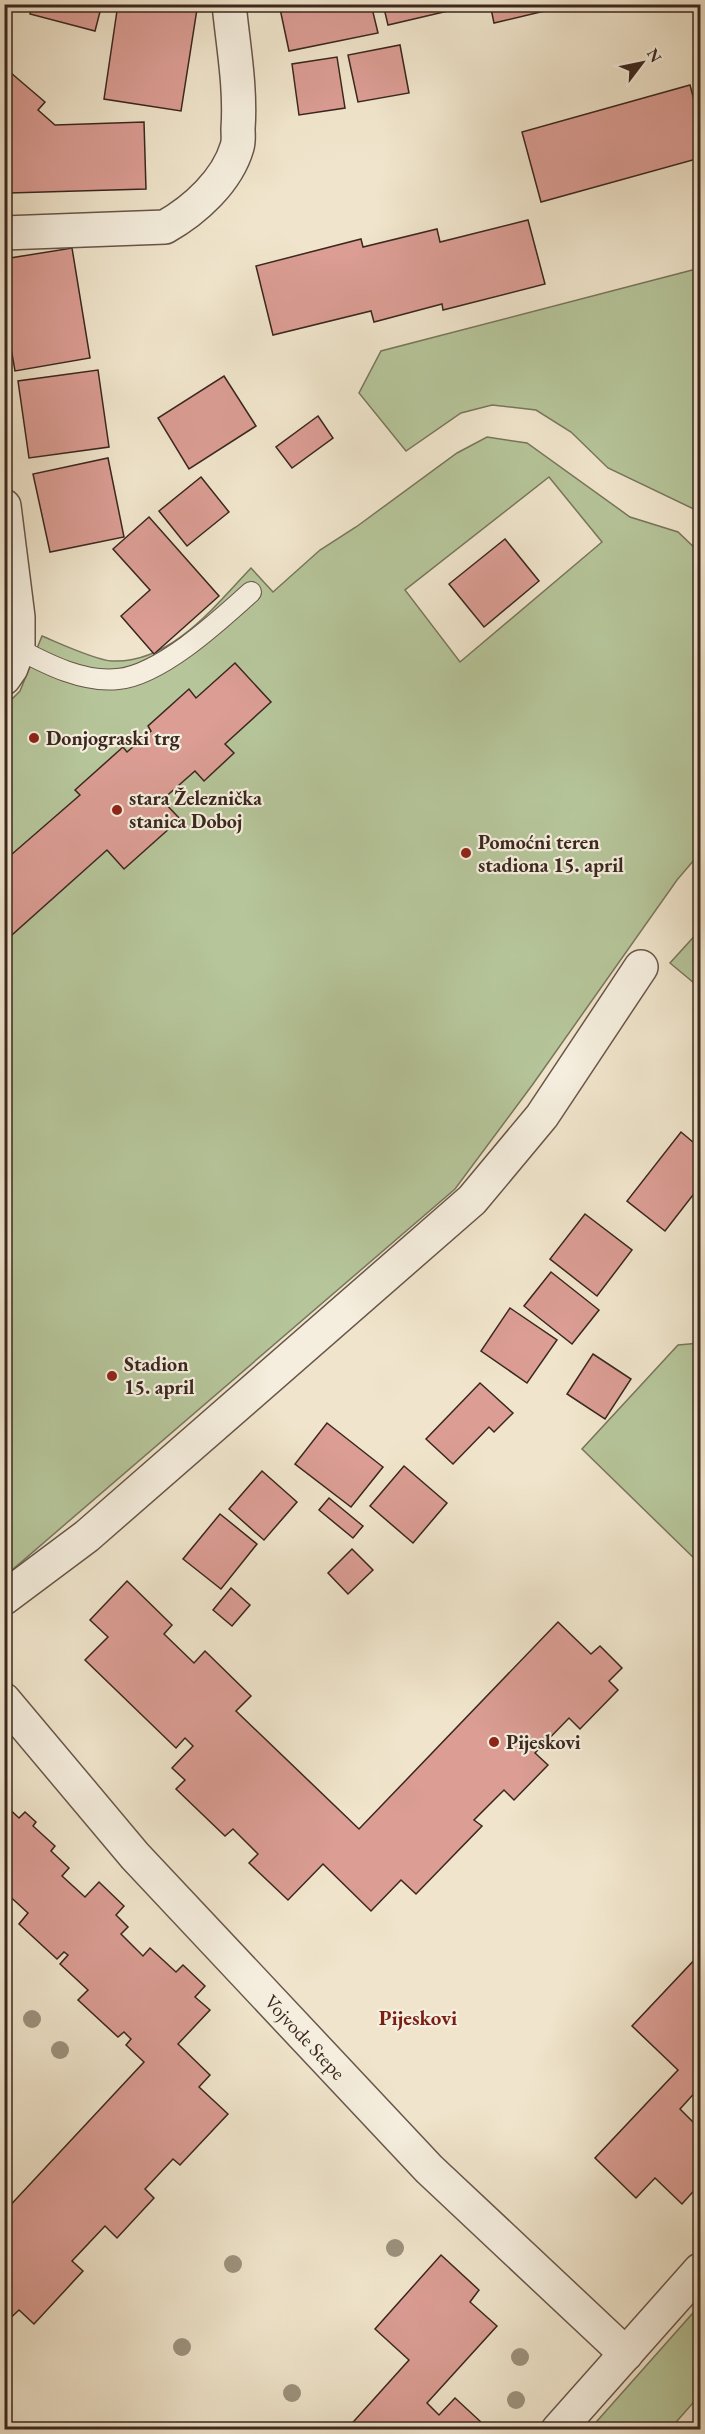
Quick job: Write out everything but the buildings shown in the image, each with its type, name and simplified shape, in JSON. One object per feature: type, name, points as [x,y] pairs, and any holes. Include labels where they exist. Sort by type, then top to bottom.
[{"type":"street","points":[[4,233],[165,227],[182,218],[202,200],[221,178],[237,147],[240,108],[229,4]]},
{"type":"street","points":[[4,507],[18,617],[18,649],[11,668],[4,678]]},
{"type":"street","points":[[4,1598],[87,1536],[472,1200],[542,1116],[641,967]]},
{"type":"street","name":"Vojvode Stepe","points":[[4,1700],[135,1856],[429,2169],[626,2354]]},
{"type":"street","points":[[558,2430],[700,2270]]},
{"type":"lane","points":[[18,649],[54,667],[89,677],[118,679],[148,670],[204,635],[251,592]]},
{"type":"green space","points":[[700,268],[700,512],[608,468],[571,432],[536,410],[492,405],[461,413],[406,451],[359,393],[381,351]]},
{"type":"green space","points":[[487,437],[527,443],[630,517],[678,532],[700,553],[700,853],[677,880],[533,1084],[455,1189],[5,1576],[4,707],[20,691],[42,636],[105,660],[133,659],[153,653],[190,630],[251,568],[273,592],[320,550],[356,527],[457,453]],"holes":[[[549,477],[602,542],[460,662],[405,590]]]},
{"type":"green space","points":[[700,930],[700,988],[670,963]]},
{"type":"green space","points":[[700,1343],[700,1564],[582,1449],[678,1345]]},
{"type":"green space","points":[[700,2305],[700,2395],[670,2429],[590,2429]]},
{"type":"place","name":"Donjograski trg","points":[[34,738]]},
{"type":"place","name":"stara Železnička stanica Doboj","points":[[117,810]]},
{"type":"place","name":"Pomoćni teren stadiona 15. april","points":[[466,853]]},
{"type":"place","name":"Stadion 15. april","points":[[112,1376]]},
{"type":"place","name":"Pijeskovi","points":[[494,1742]]},
{"type":"district","name":"Pijeskovi","points":[[418,2017]]}]
